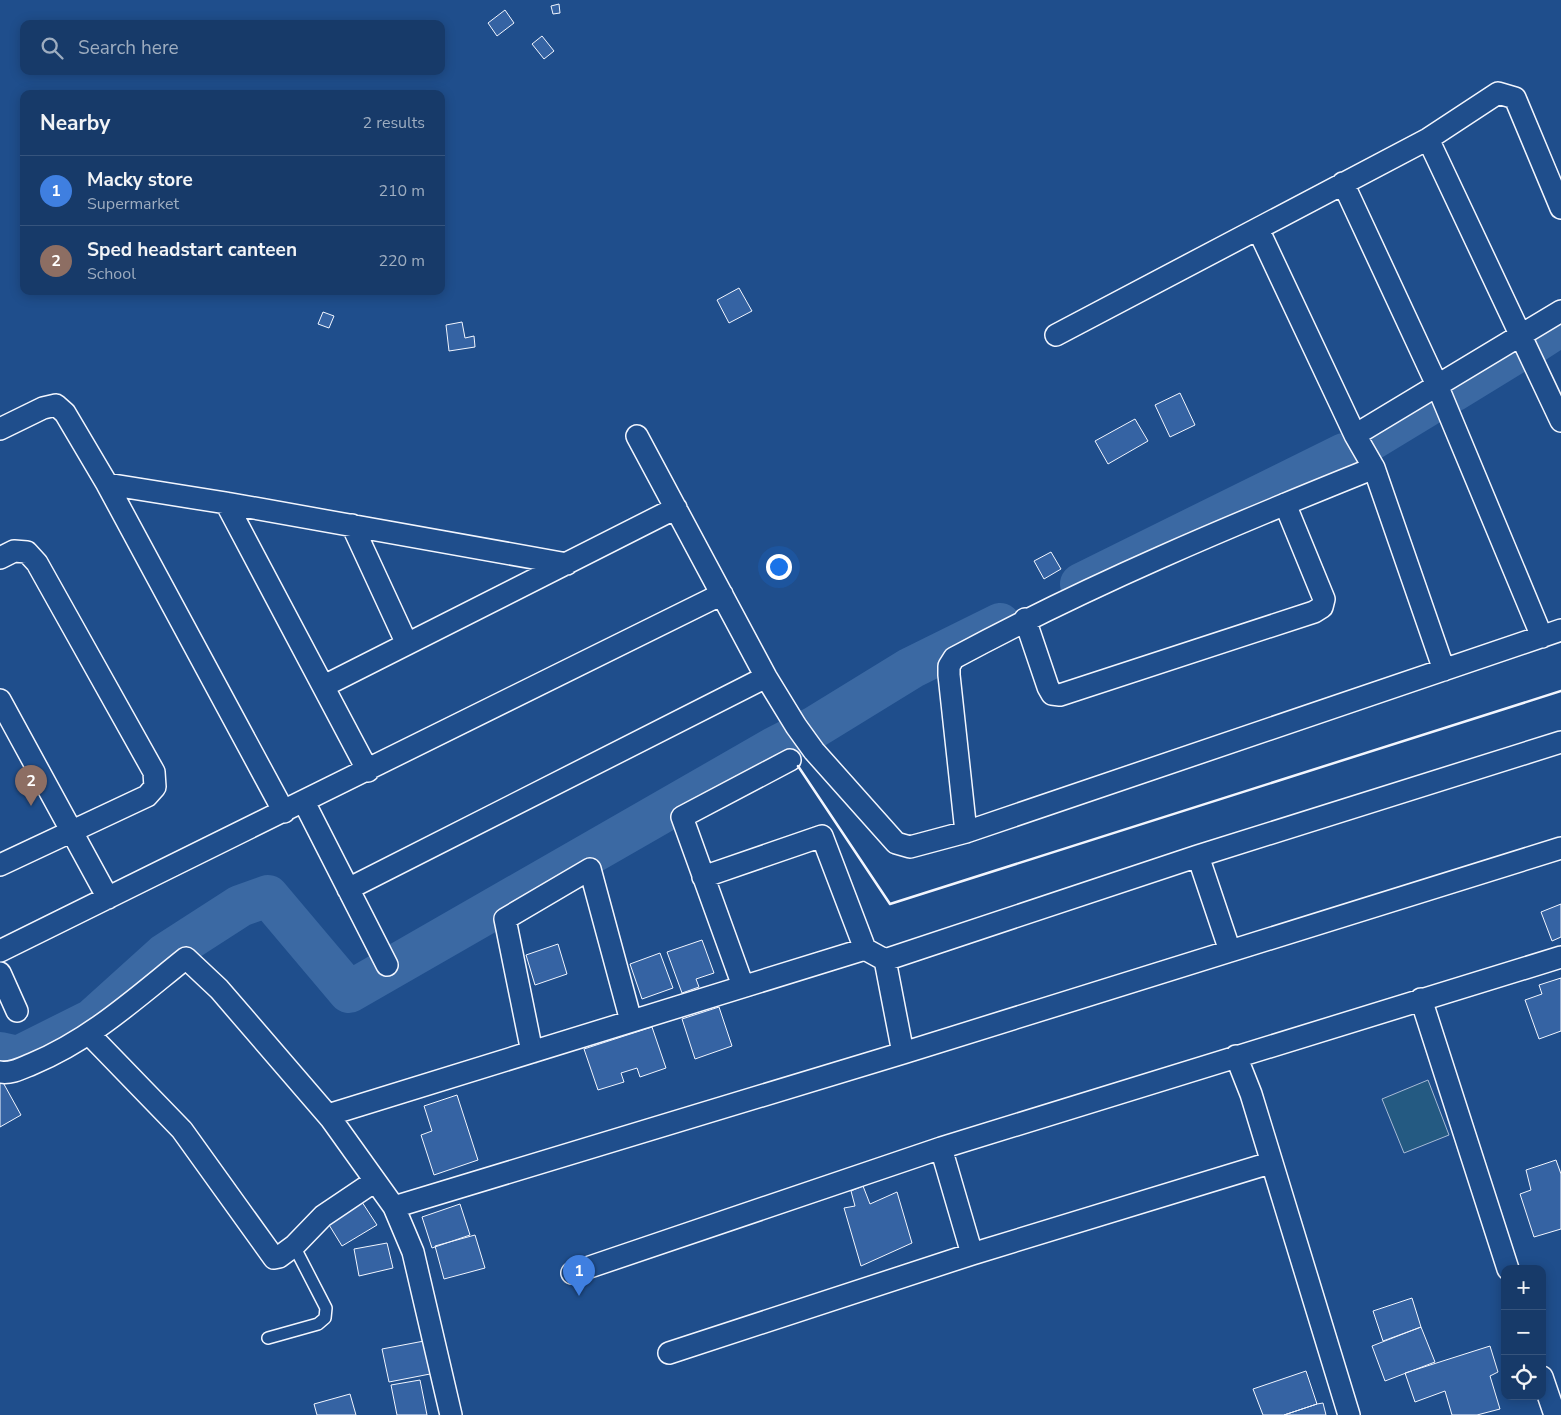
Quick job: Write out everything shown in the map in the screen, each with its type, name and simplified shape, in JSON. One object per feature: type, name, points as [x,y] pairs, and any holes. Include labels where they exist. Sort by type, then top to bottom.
[{"type":"street","points":[[1056,335],[1428,139],[1498,93],[1515,98],[1561,208]]},
{"type":"street","points":[[1428,139],[1519,336],[1538,368],[1561,421]]},
{"type":"street","points":[[638,436],[766,677],[796,726],[809,745],[896,843],[910,847],[966,832],[1551,634],[1343,184]]},
{"type":"street","points":[[1258,228],[1355,435],[1374,468],[1444,670]]},
{"type":"street","points":[[1355,435],[1561,311]]},
{"type":"street","points":[[0,429],[43,408],[56,405],[65,413],[107,484],[284,812]]},
{"type":"street","points":[[966,832],[950,666],[954,658],[1026,619],[1285,504],[1374,468]]},
{"type":"street","points":[[107,484],[226,503],[567,564]]},
{"type":"street","points":[[226,503],[368,770]]},
{"type":"street","points":[[1026,619],[1048,687],[1052,694],[1060,695],[1314,612],[1322,607],[1324,599],[1285,504]]},
{"type":"street","points":[[324,686],[676,508]]},
{"type":"street","points":[[352,525],[407,644]]},
{"type":"street","points":[[0,558],[14,551],[27,552],[37,564],[154,772],[155,786],[147,796],[0,864]]},
{"type":"street","points":[[0,951],[722,594]]},
{"type":"street","points":[[348,889],[766,677]]},
{"type":"street","points":[[0,700],[108,898]]},
{"type":"street","points":[[703,877],[822,836],[865,949],[885,960],[1198,856],[1561,742]]},
{"type":"street","points":[[743,986],[682,817],[790,760]]},
{"type":"street","points":[[304,802],[388,965]]},
{"type":"street","points":[[394,1207],[903,1053],[1561,848]]},
{"type":"street","points":[[1198,856],[1230,951]]},
{"type":"street","points":[[532,1052],[505,919],[590,869],[631,1021]]},
{"type":"street","points":[[328,1115],[865,949]]},
{"type":"street","points":[[572,1273],[942,1148],[1561,957]]},
{"type":"street","points":[[0,1072],[8,1074],[45,1058],[90,1034],[186,958],[219,989],[328,1115],[394,1207],[413,1252],[451,1415]]},
{"type":"street","points":[[885,960],[903,1053]]},
{"type":"street","points":[[0,973],[17,1010]]},
{"type":"street","points":[[1421,999],[1507,1265]]},
{"type":"street","points":[[90,1034],[182,1130],[270,1256],[279,1257],[294,1246],[323,1216],[375,1181]]},
{"type":"street","points":[[1236,1056],[1251,1094],[1270,1163],[1349,1415]]},
{"type":"street","points":[[942,1148],[972,1254]]},
{"type":"street","points":[[669,1353],[972,1254],[1270,1163]]},
{"type":"street","points":[[1546,1390],[1554,1415]]},
{"type":"lane","points":[[268,1338],[318,1324],[326,1318],[326,1308],[294,1246]]},
{"type":"shaded area","points":[[1428,1080],[1449,1135],[1404,1153],[1382,1099]]},
{"type":"building","points":[[559,4],[560,13],[553,14],[551,6]]},
{"type":"building","points":[[505,10],[514,23],[497,36],[488,23]]},
{"type":"building","points":[[542,36],[554,51],[544,59],[532,44]]},
{"type":"building","points":[[739,288],[752,311],[729,323],[717,300]]},
{"type":"building","points":[[323,312],[334,316],[329,328],[318,324]]},
{"type":"building","points":[[462,322],[465,338],[474,336],[475,347],[449,351],[446,325]]},
{"type":"building","points":[[1180,393],[1195,425],[1170,437],[1155,405]]},
{"type":"building","points":[[1135,419],[1148,441],[1108,464],[1095,441]]},
{"type":"building","points":[[1051,552],[1061,569],[1044,579],[1034,561]]},
{"type":"building","points":[[1561,904],[1561,937],[1552,941],[1541,912]]},
{"type":"building","points":[[702,940],[714,973],[696,979],[699,987],[682,993],[667,952]]},
{"type":"building","points":[[558,944],[567,974],[535,985],[526,955]]},
{"type":"building","points":[[660,953],[673,988],[642,999],[630,964]]},
{"type":"building","points":[[1561,978],[1561,1031],[1539,1039],[1525,1000],[1542,994],[1539,985]]},
{"type":"building","points":[[719,1007],[732,1046],[695,1059],[682,1019]]},
{"type":"building","points":[[652,1027],[666,1068],[640,1077],[637,1068],[621,1073],[624,1082],[598,1090],[584,1049]]},
{"type":"building","points":[[0,1077],[21,1115],[0,1127]]},
{"type":"building","points":[[457,1095],[478,1160],[434,1175],[421,1135],[432,1131],[424,1106]]},
{"type":"building","points":[[1556,1160],[1561,1174],[1561,1229],[1534,1237],[1520,1194],[1531,1190],[1526,1170]]},
{"type":"building","points":[[863,1186],[870,1204],[897,1192],[912,1243],[861,1266],[844,1208],[855,1206],[851,1191]]},
{"type":"building","points":[[360,1199],[377,1225],[342,1246],[326,1220]]},
{"type":"building","points":[[460,1204],[470,1235],[432,1248],[422,1217]]},
{"type":"building","points":[[475,1235],[485,1268],[444,1279],[435,1246]]},
{"type":"building","points":[[387,1243],[393,1268],[359,1276],[354,1249]]},
{"type":"building","points":[[1412,1298],[1421,1327],[1383,1341],[1373,1311]]},
{"type":"building","points":[[1421,1327],[1435,1362],[1385,1381],[1372,1346]]},
{"type":"building","points":[[424,1341],[430,1374],[389,1382],[382,1349]]},
{"type":"building","points":[[1490,1346],[1498,1372],[1490,1376],[1500,1409],[1477,1415],[1452,1415],[1445,1391],[1415,1402],[1405,1373]]},
{"type":"building","points":[[1306,1371],[1317,1404],[1284,1415],[1263,1415],[1253,1389]]},
{"type":"building","points":[[420,1380],[427,1415],[397,1415],[391,1385]]},
{"type":"building","points":[[350,1394],[356,1415],[317,1415],[314,1404]]},
{"type":"building","points":[[1323,1403],[1326,1415],[1284,1415],[1317,1404]]},
{"type":"waterway","points":[[1533,343],[1561,325]]},
{"type":"waterway","points":[[1453,391],[1515,353]]},
{"type":"waterway","points":[[1372,439],[1433,402]]},
{"type":"waterway","points":[[1081,584],[1344,454]]},
{"type":"waterway","points":[[0,1053],[18,1057],[92,1020],[164,955],[240,906],[268,896],[349,992],[774,748],[815,727],[911,668],[1000,624]]},
{"type":"wall","points":[[798,766],[890,904],[1561,691]]},
{"type":"place","name":"Sped headstart canteen","points":[[31,806]]},
{"type":"place","name":"Macky store","points":[[579,1296]]}]
